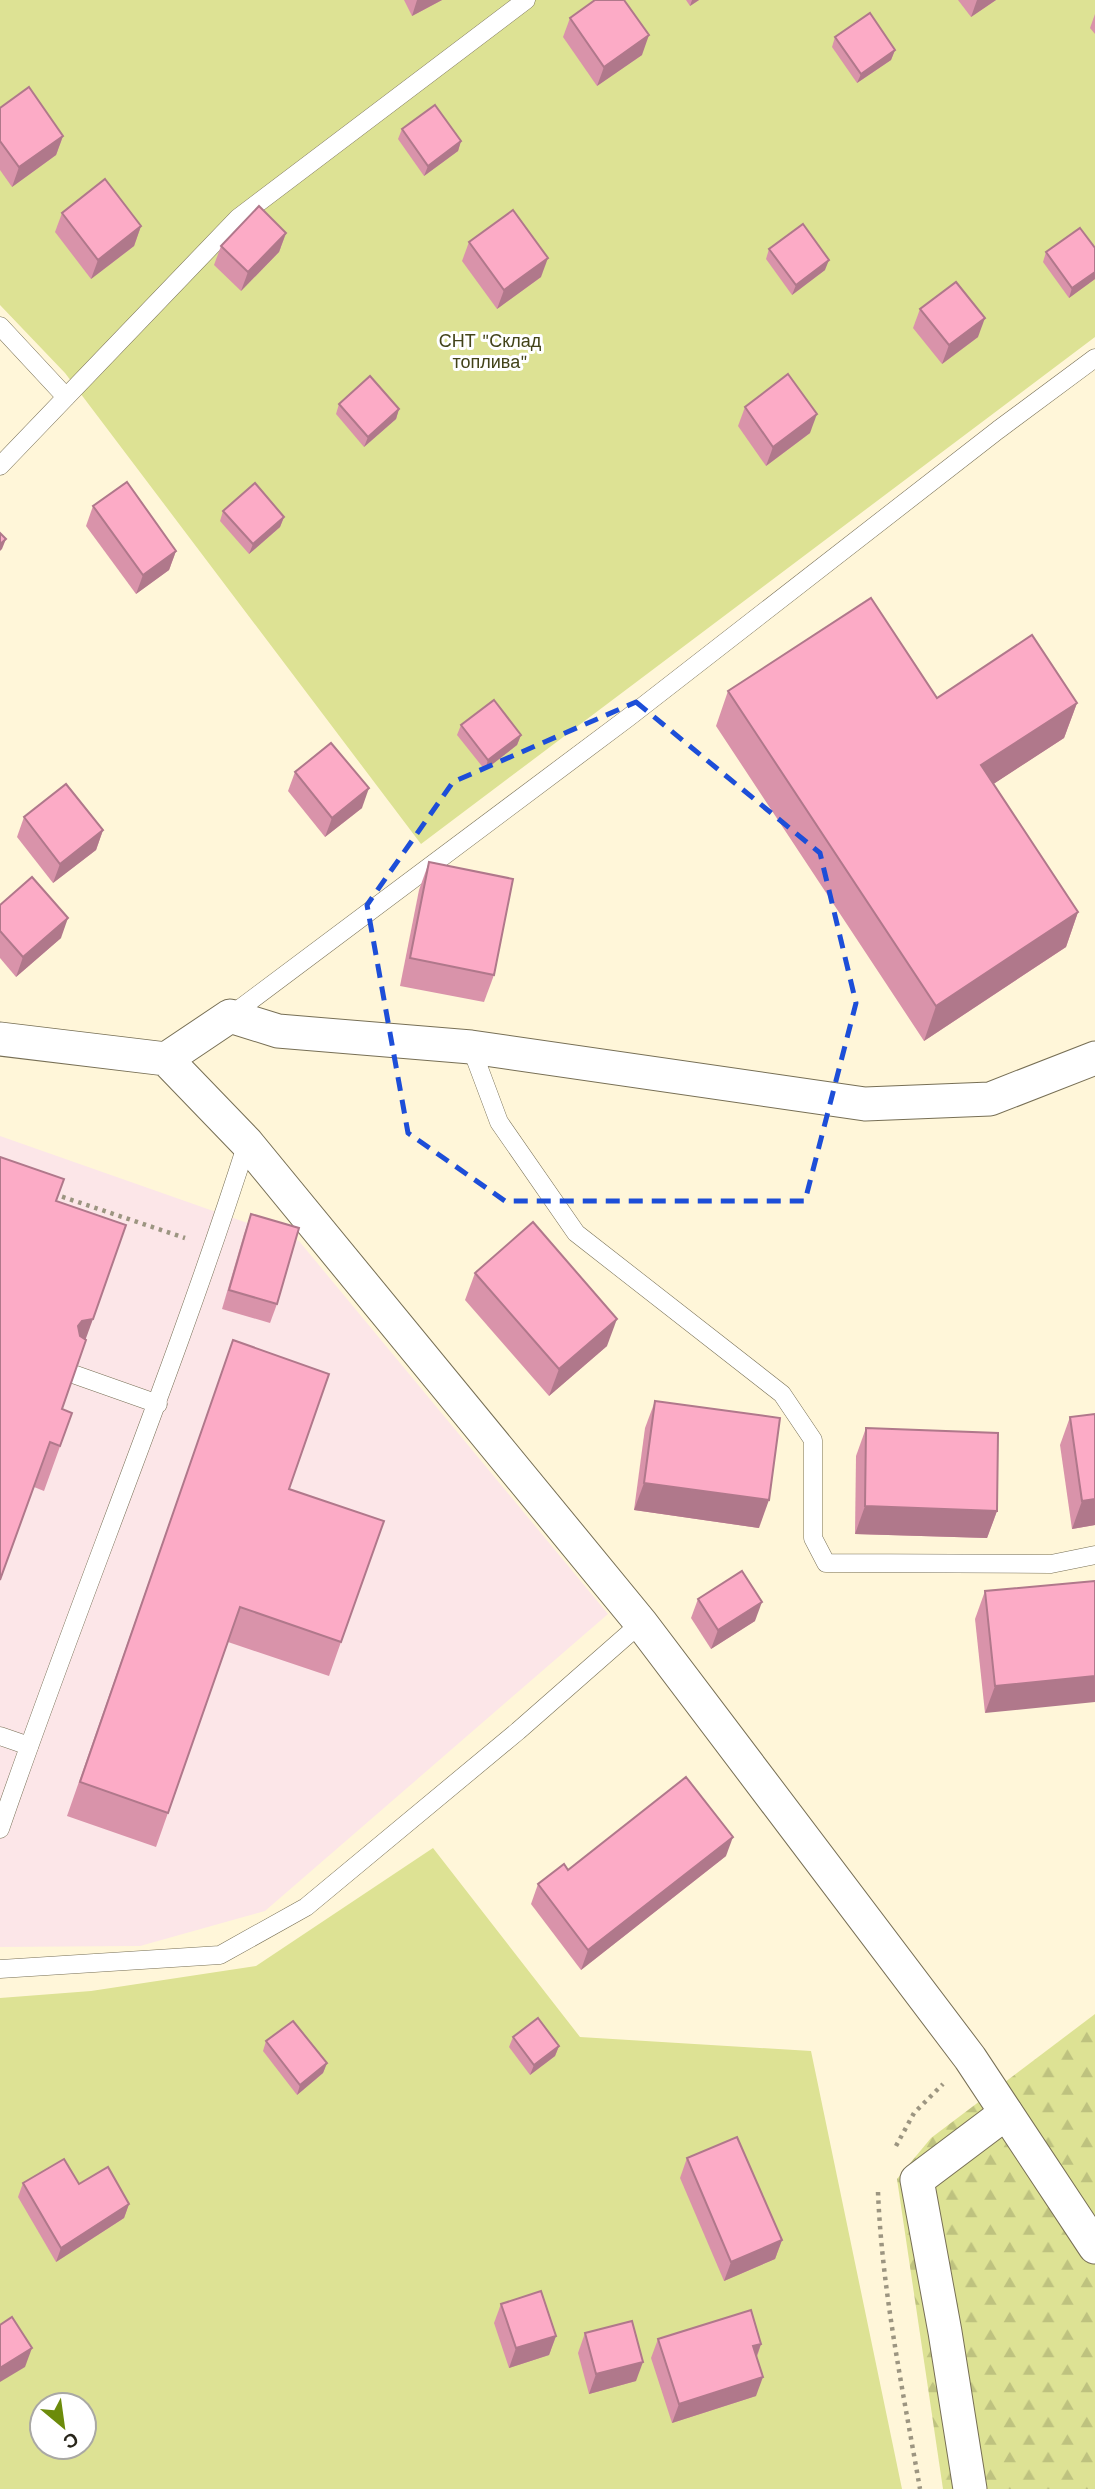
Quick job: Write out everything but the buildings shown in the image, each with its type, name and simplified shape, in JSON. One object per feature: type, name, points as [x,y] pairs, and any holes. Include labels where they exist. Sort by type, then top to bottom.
[{"type":"street","points":[[166,1059],[230,1016],[278,1031],[471,1047],[865,1104],[990,1099],[1095,1058]]},
{"type":"street","points":[[0,1039],[166,1059],[247,1143],[641,1623],[962,2049],[1095,2247]]},
{"type":"street","points":[[970,2489],[917,2180],[1006,2113]]},
{"type":"lane","points":[[0,466],[238,218],[525,0]]},
{"type":"lane","points":[[0,326],[66,397]]},
{"type":"lane","points":[[230,1016],[618,725],[1095,358]]},
{"type":"lane","points":[[471,1047],[499,1122],[576,1233],[782,1394],[813,1440],[813,1538],[826,1563],[1051,1564],[1095,1555]]},
{"type":"lane","points":[[0,1829],[158,1404],[214,1248],[247,1143]]},
{"type":"lane","points":[[74,1374],[158,1404]]},
{"type":"lane","points":[[0,1969],[220,1955],[306,1907],[518,1731],[641,1623]]},
{"type":"lane","points":[[0,1735],[29,1746]]},
{"type":"path","points":[[50,1193],[214,1248]]},
{"type":"highlighted area","points":[[636,702],[820,853],[856,1003],[805,1201],[505,1201],[408,1133],[367,905],[453,782]]},
{"type":"shaded area","points":[[0,1136],[299,1241],[608,1614],[265,1911],[140,1946],[0,1947]]},
{"type":"green space","name":"СНТ \"Склад топлива\"","points":[[0,0],[1095,0],[1095,337],[421,844],[65,373],[0,305]]},
{"type":"green space","points":[[433,1848],[580,2037],[811,2051],[902,2489],[0,2489],[0,1998],[91,1991],[256,1966]]},
{"type":"green space","points":[[1095,2014],[1095,2489],[943,2489],[897,2179],[931,2138]]}]
